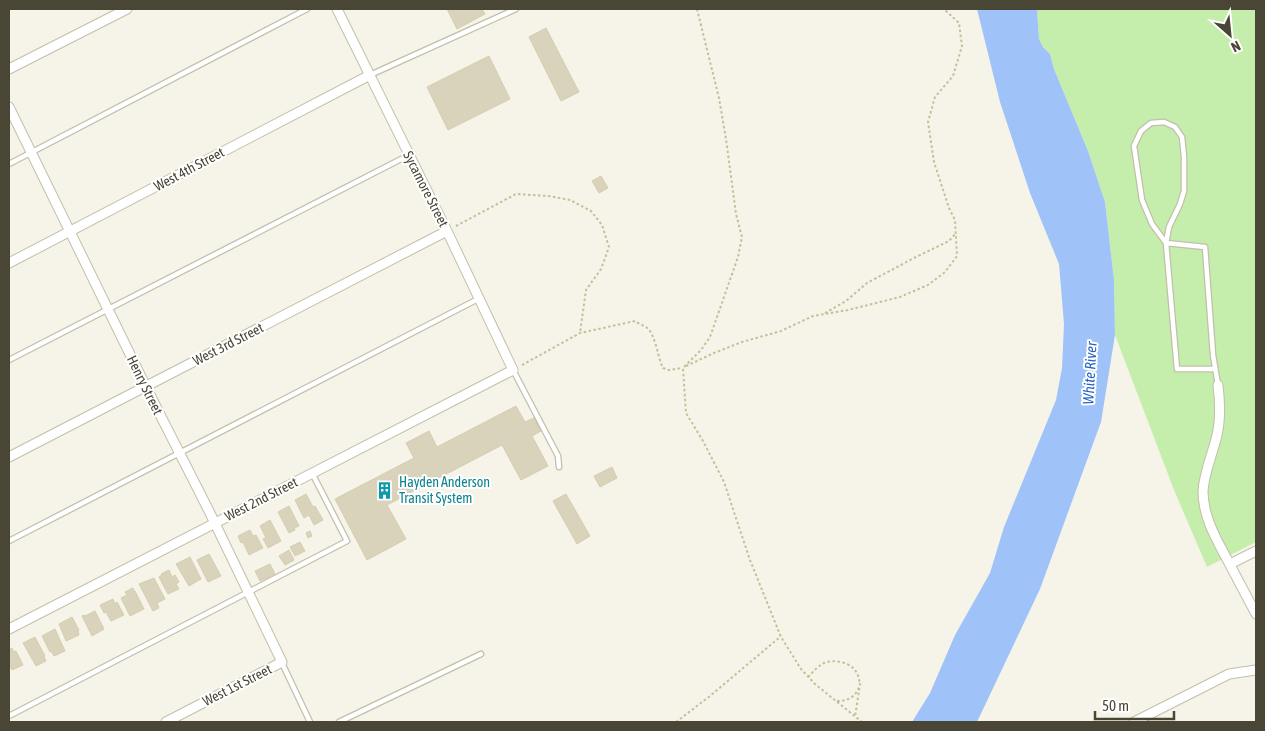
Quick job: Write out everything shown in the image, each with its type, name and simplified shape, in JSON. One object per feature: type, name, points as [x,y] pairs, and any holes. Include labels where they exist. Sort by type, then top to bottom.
[{"type":"street","points":[[9,70],[127,9]]},
{"type":"street","name":"Sycamore Street","points":[[337,9],[448,231],[513,370]]},
{"type":"street","name":"West 4th Street","points":[[9,263],[370,75]]},
{"type":"street","name":"Henry Street","points":[[9,107],[282,662]]},
{"type":"street","name":"West 3rd Street","points":[[9,457],[448,231]]},
{"type":"street","name":"West 2nd Street","points":[[9,629],[513,370]]},
{"type":"street","points":[[1218,385],[1220,420],[1203,490],[1206,513],[1210,528],[1256,614]]},
{"type":"street","points":[[1230,564],[1256,551]]},
{"type":"street","name":"West 1st Street","points":[[166,722],[282,662]]},
{"type":"street","points":[[1134,722],[1229,674],[1256,670]]},
{"type":"lane","points":[[9,164],[306,9]]},
{"type":"lane","points":[[370,75],[516,9]]},
{"type":"lane","points":[[1215,369],[1177,368],[1166,243],[1169,227],[1184,191],[1182,137],[1175,127],[1164,122],[1151,122],[1142,131],[1134,146],[1142,200],[1152,224],[1166,243],[1205,247],[1213,355],[1218,385]]},
{"type":"lane","points":[[9,360],[409,154]]},
{"type":"lane","points":[[9,541],[479,298]]},
{"type":"lane","points":[[513,370],[558,456],[559,467]]},
{"type":"lane","points":[[9,716],[347,541],[312,473]]},
{"type":"lane","points":[[339,722],[480,654]]},
{"type":"lane","points":[[282,662],[310,722]]},
{"type":"path","points":[[697,9],[719,98],[736,214],[742,237],[738,257],[710,337],[701,350],[683,368],[686,413],[724,482],[750,560],[781,637],[808,677],[861,722]]},
{"type":"path","points":[[513,370],[580,333],[635,321],[648,328],[656,342],[658,358],[663,368],[669,370],[683,368],[714,353],[742,342],[781,331],[813,316],[848,310],[900,297],[928,286],[945,272],[957,256],[955,220],[949,208],[934,162],[928,122],[936,97],[953,76],[962,46],[959,23],[944,9]]},
{"type":"path","points":[[448,231],[516,194],[549,196],[570,200],[591,211],[602,225],[608,247],[601,269],[586,290],[580,333]]},
{"type":"path","points":[[822,314],[846,301],[867,283],[949,241],[956,233]]},
{"type":"path","points":[[676,722],[781,637]]},
{"type":"path","points":[[808,677],[826,662],[837,661],[847,663],[859,676],[860,684],[855,717]]},
{"type":"path","points":[[836,701],[849,700],[855,695],[860,684]]},
{"type":"green space","points":[[1037,9],[1256,9],[1256,542],[1207,567],[1174,490],[1115,335],[1114,280],[1105,202],[1088,151],[1054,69],[1050,54],[1043,47],[1039,39]]},
{"type":"water","name":"White River","points":[[977,9],[1037,9],[1039,39],[1043,47],[1050,54],[1054,69],[1088,151],[1105,202],[1114,280],[1115,335],[1101,422],[1040,589],[977,722],[912,722],[930,693],[955,635],[990,573],[1004,527],[1056,400],[1062,368],[1064,324],[1059,264],[1030,193],[1000,102]]},
{"type":"building","points":[[447,9],[482,9],[485,14],[457,29]]},
{"type":"building","points":[[546,28],[579,92],[561,101],[529,37]]},
{"type":"building","points":[[489,56],[510,99],[448,130],[427,87]]},
{"type":"building","points":[[601,176],[608,188],[599,193],[592,181]]},
{"type":"building","name":"Hayden Anderson Transit System","points":[[516,406],[525,422],[534,418],[541,431],[532,436],[548,466],[521,480],[502,445],[387,505],[406,539],[367,560],[335,499],[414,458],[406,443],[429,431],[437,447]]},
{"type":"building","points":[[612,467],[617,478],[600,487],[594,476]]},
{"type":"building","points":[[306,494],[323,520],[314,525],[309,515],[304,518],[295,500]]},
{"type":"building","points":[[566,494],[590,536],[577,544],[553,501]]},
{"type":"building","points":[[289,506],[299,526],[289,533],[278,512]]},
{"type":"building","points":[[270,520],[281,541],[268,548],[263,539],[266,538],[260,526]]},
{"type":"building","points":[[250,530],[253,536],[256,535],[263,548],[249,555],[238,536]]},
{"type":"building","points":[[310,531],[312,536],[308,538],[306,533]]},
{"type":"building","points":[[300,542],[305,551],[295,556],[290,547]]},
{"type":"building","points":[[289,550],[294,560],[285,565],[279,556]]},
{"type":"building","points":[[209,554],[221,576],[208,582],[197,560]]},
{"type":"building","points":[[190,557],[201,579],[189,586],[176,564]]},
{"type":"building","points":[[270,564],[275,574],[260,581],[255,571]]},
{"type":"building","points":[[169,570],[172,577],[175,575],[179,582],[176,584],[179,589],[168,594],[159,577]]},
{"type":"building","points":[[154,578],[165,599],[157,603],[159,608],[153,611],[139,584]]},
{"type":"building","points":[[133,588],[144,609],[130,616],[121,598],[127,595],[125,592]]},
{"type":"building","points":[[113,599],[115,604],[117,602],[124,615],[111,621],[100,605]]},
{"type":"building","points":[[95,611],[104,629],[92,636],[82,616]]},
{"type":"building","points":[[72,617],[79,630],[79,635],[66,641],[59,624]]},
{"type":"building","points":[[55,629],[65,651],[54,656],[42,636]]},
{"type":"building","points":[[35,637],[46,661],[36,666],[23,643]]},
{"type":"building","points":[[12,648],[14,652],[16,651],[23,665],[12,670],[9,664],[9,650]]},
{"type":"place","name":"Hayden Anderson Transit System","points":[[385,490]]}]
